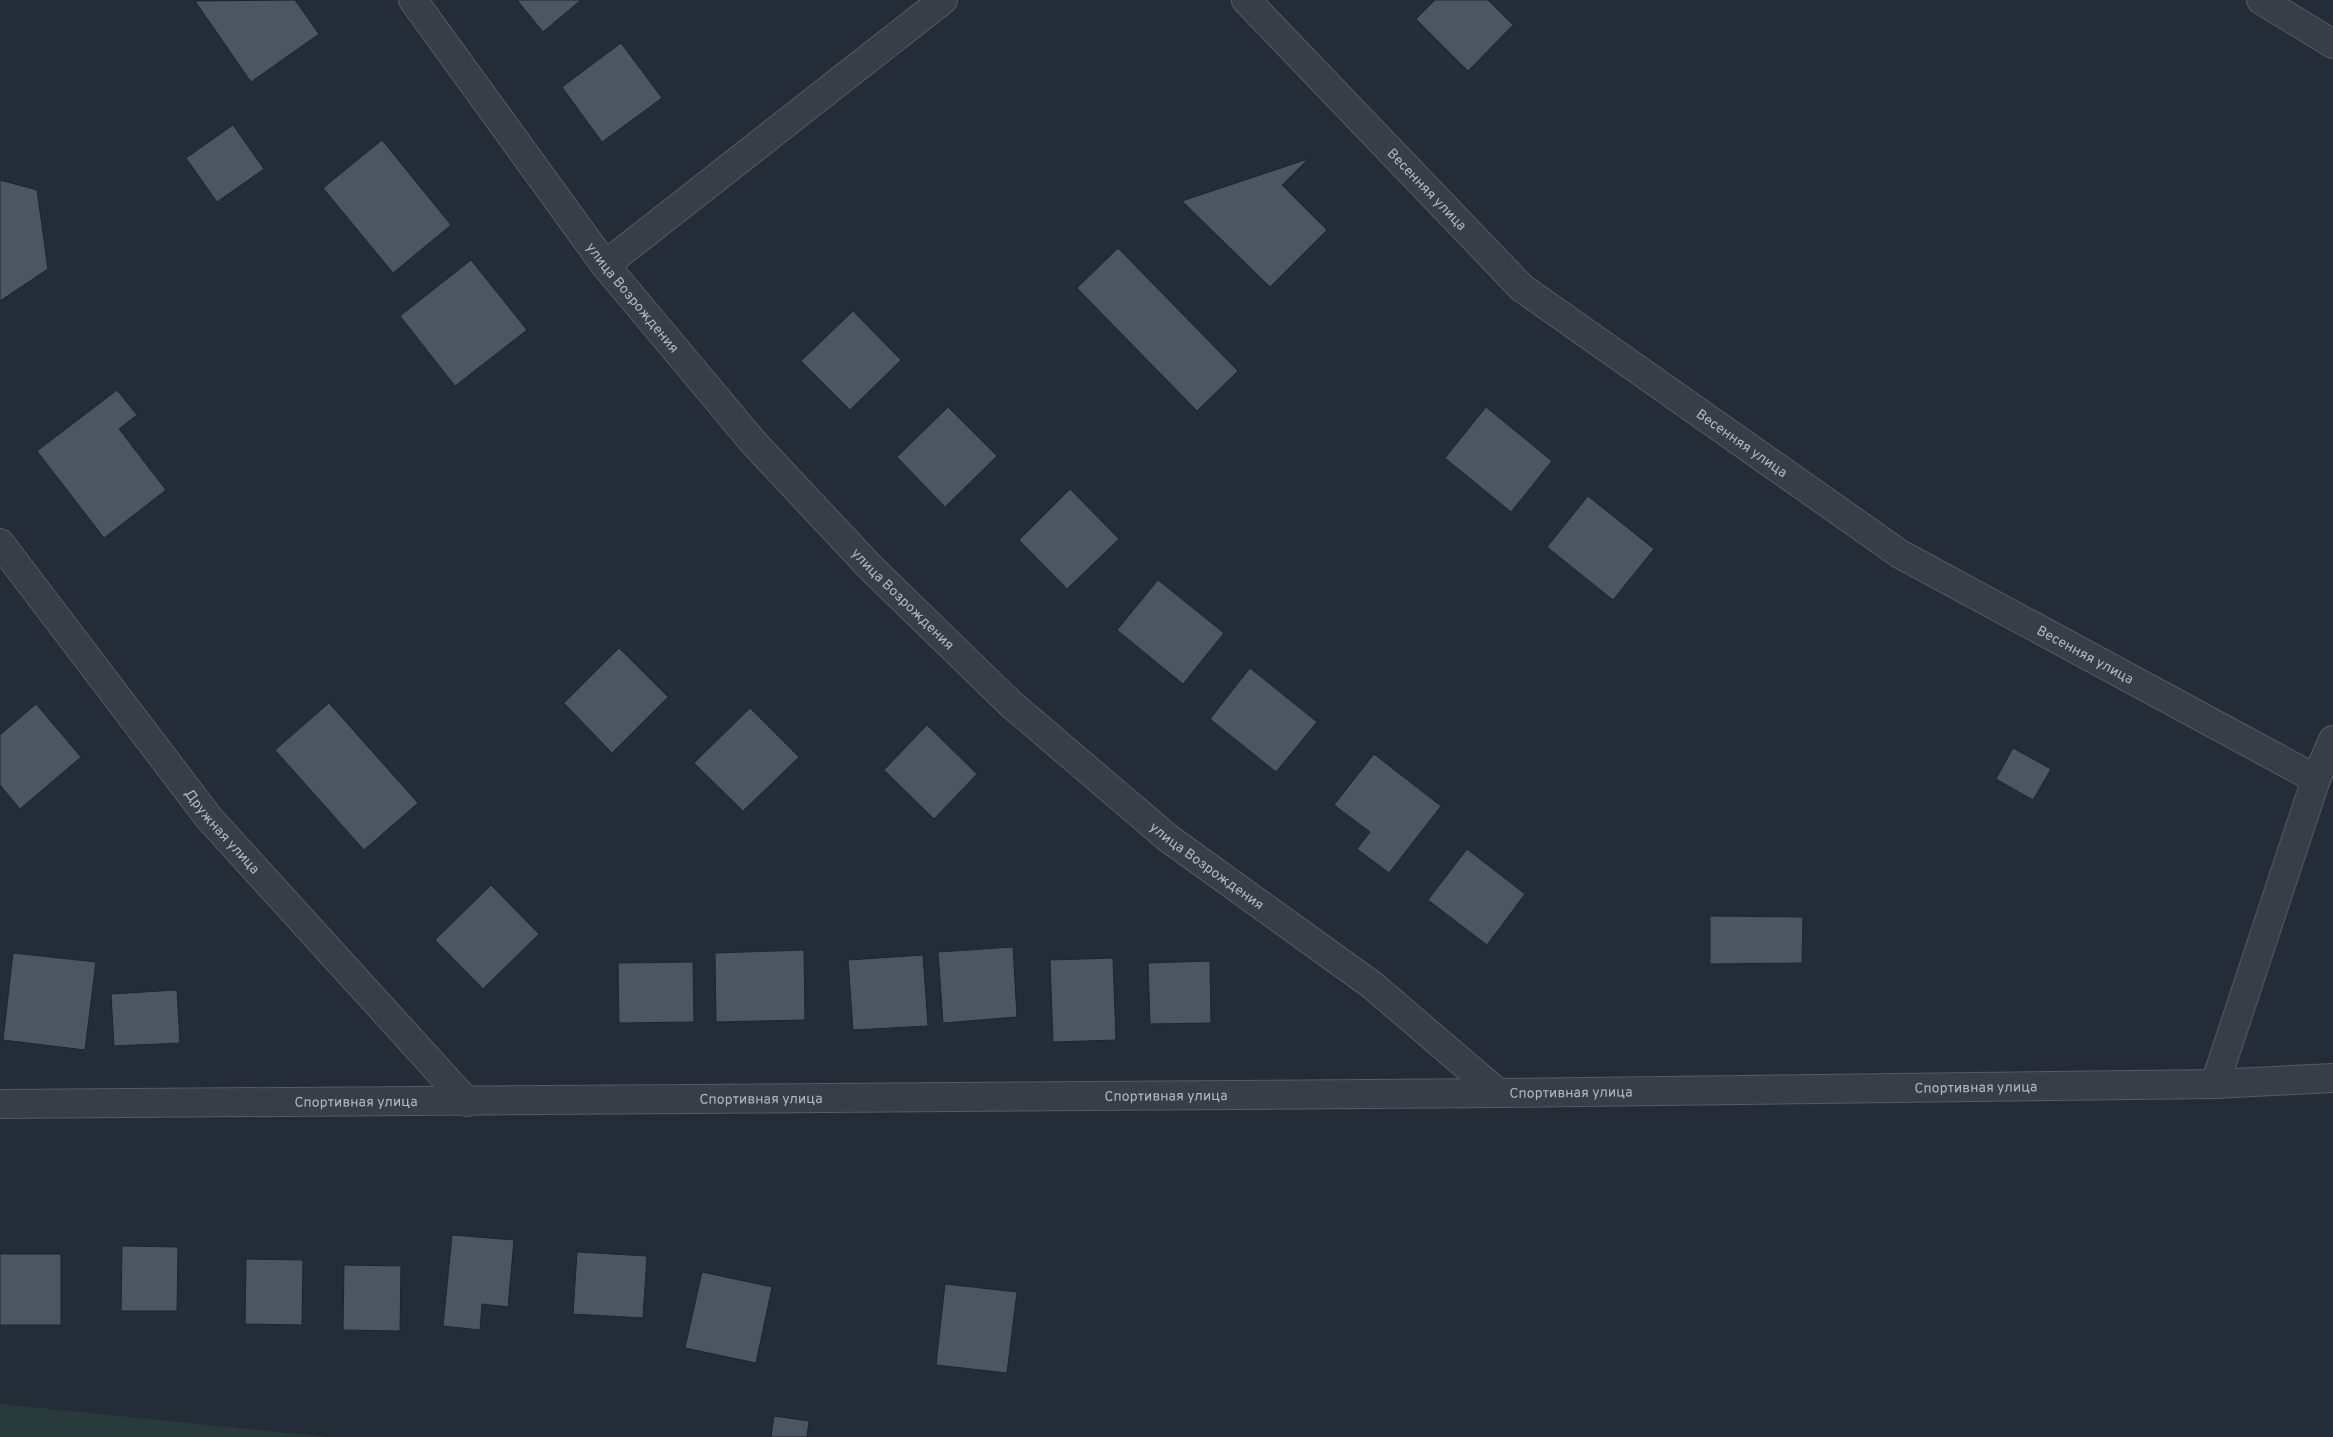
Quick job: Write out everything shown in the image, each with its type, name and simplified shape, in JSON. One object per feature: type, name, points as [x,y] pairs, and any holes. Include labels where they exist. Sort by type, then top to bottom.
[{"type":"street","name":"улица Возрождения","points":[[413,0],[605,265],[760,449],[871,568],[1012,705],[1168,838],[1372,985],[1498,1093]]},
{"type":"street","points":[[605,265],[943,0]]},
{"type":"street","name":"Весенняя улица","points":[[1246,0],[1522,288],[1900,554],[2316,779]]},
{"type":"street","points":[[2261,0],[2333,44]]},
{"type":"street","name":"Дружная улица","points":[[0,543],[209,818],[467,1102]]},
{"type":"street","points":[[2215,1084],[2316,779],[2333,740]]},
{"type":"street","name":"Спортивная улица","points":[[0,1104],[1498,1093],[2215,1084],[2333,1078]]},
{"type":"shaded area","points":[[0,1404],[328,1437],[0,1437]]},
{"type":"building","points":[[295,0],[319,34],[251,82],[195,1]]},
{"type":"building","points":[[517,0],[581,0],[543,32]]},
{"type":"building","points":[[1435,0],[1488,0],[1513,25],[1468,71],[1416,19]]},
{"type":"building","points":[[621,43],[662,98],[602,142],[562,87]]},
{"type":"building","points":[[233,125],[264,169],[217,202],[186,158]]},
{"type":"building","points":[[382,140],[451,225],[393,273],[323,188]]},
{"type":"building","points":[[1308,159],[1282,185],[1327,230],[1270,287],[1182,201]]},
{"type":"building","points":[[0,180],[37,190],[48,269],[0,301]]},
{"type":"building","points":[[1118,248],[1238,371],[1197,411],[1077,288]]},
{"type":"building","points":[[471,260],[527,330],[455,386],[400,316]]},
{"type":"building","points":[[853,311],[901,360],[850,410],[801,361]]},
{"type":"building","points":[[117,390],[137,415],[119,429],[166,490],[104,538],[37,451]]},
{"type":"building","points":[[948,407],[997,456],[945,507],[897,457]]},
{"type":"building","points":[[1486,407],[1552,461],[1511,512],[1445,458]]},
{"type":"building","points":[[1070,489],[1119,539],[1067,589],[1019,540]]},
{"type":"building","points":[[1588,496],[1654,549],[1613,600],[1547,547]]},
{"type":"building","points":[[1158,580],[1224,633],[1183,684],[1117,630]]},
{"type":"building","points":[[619,648],[668,697],[612,753],[564,703]]},
{"type":"building","points":[[1250,668],[1317,722],[1276,772],[1210,719]]},
{"type":"building","points":[[329,703],[418,803],[364,850],[275,750]]},
{"type":"building","points":[[36,704],[81,757],[20,809],[0,785],[0,735]]},
{"type":"building","points":[[750,708],[799,757],[743,811],[694,763]]},
{"type":"building","points":[[927,725],[977,774],[934,819],[884,770]]},
{"type":"building","points":[[2013,748],[2051,769],[2033,800],[1996,779]]},
{"type":"building","points":[[1374,754],[1441,806],[1389,873],[1357,849],[1370,832],[1334,805]]},
{"type":"building","points":[[1467,849],[1525,894],[1487,945],[1428,900]]},
{"type":"building","points":[[491,885],[539,934],[483,989],[435,940]]},
{"type":"building","points":[[1710,916],[1803,917],[1802,963],[1710,964]]},
{"type":"building","points":[[1013,947],[1017,1017],[943,1023],[938,952]]},
{"type":"building","points":[[804,950],[805,1020],[716,1022],[715,953]]},
{"type":"building","points":[[13,953],[96,962],[85,1050],[3,1040]]},
{"type":"building","points":[[923,955],[928,1026],[853,1030],[848,960]]},
{"type":"building","points":[[1113,958],[1116,1040],[1053,1042],[1050,960]]},
{"type":"building","points":[[1210,961],[1211,1023],[1150,1024],[1148,963]]},
{"type":"building","points":[[693,962],[694,1022],[619,1023],[618,963]]},
{"type":"building","points":[[177,990],[180,1043],[114,1046],[111,994]]},
{"type":"building","points":[[452,1235],[514,1240],[508,1307],[482,1304],[480,1330],[443,1326]]},
{"type":"building","points":[[122,1246],[178,1247],[177,1311],[121,1311]]},
{"type":"building","points":[[577,1252],[647,1256],[643,1318],[573,1314]]},
{"type":"building","points":[[0,1254],[61,1254],[61,1325],[0,1325]]},
{"type":"building","points":[[246,1259],[303,1260],[302,1325],[245,1324]]},
{"type":"building","points":[[344,1265],[401,1266],[400,1331],[343,1330]]},
{"type":"building","points":[[702,1272],[772,1287],[756,1363],[685,1348]]},
{"type":"building","points":[[945,1284],[1017,1292],[1007,1373],[936,1365]]},
{"type":"building","points":[[774,1416],[809,1421],[807,1437],[771,1437]]}]
